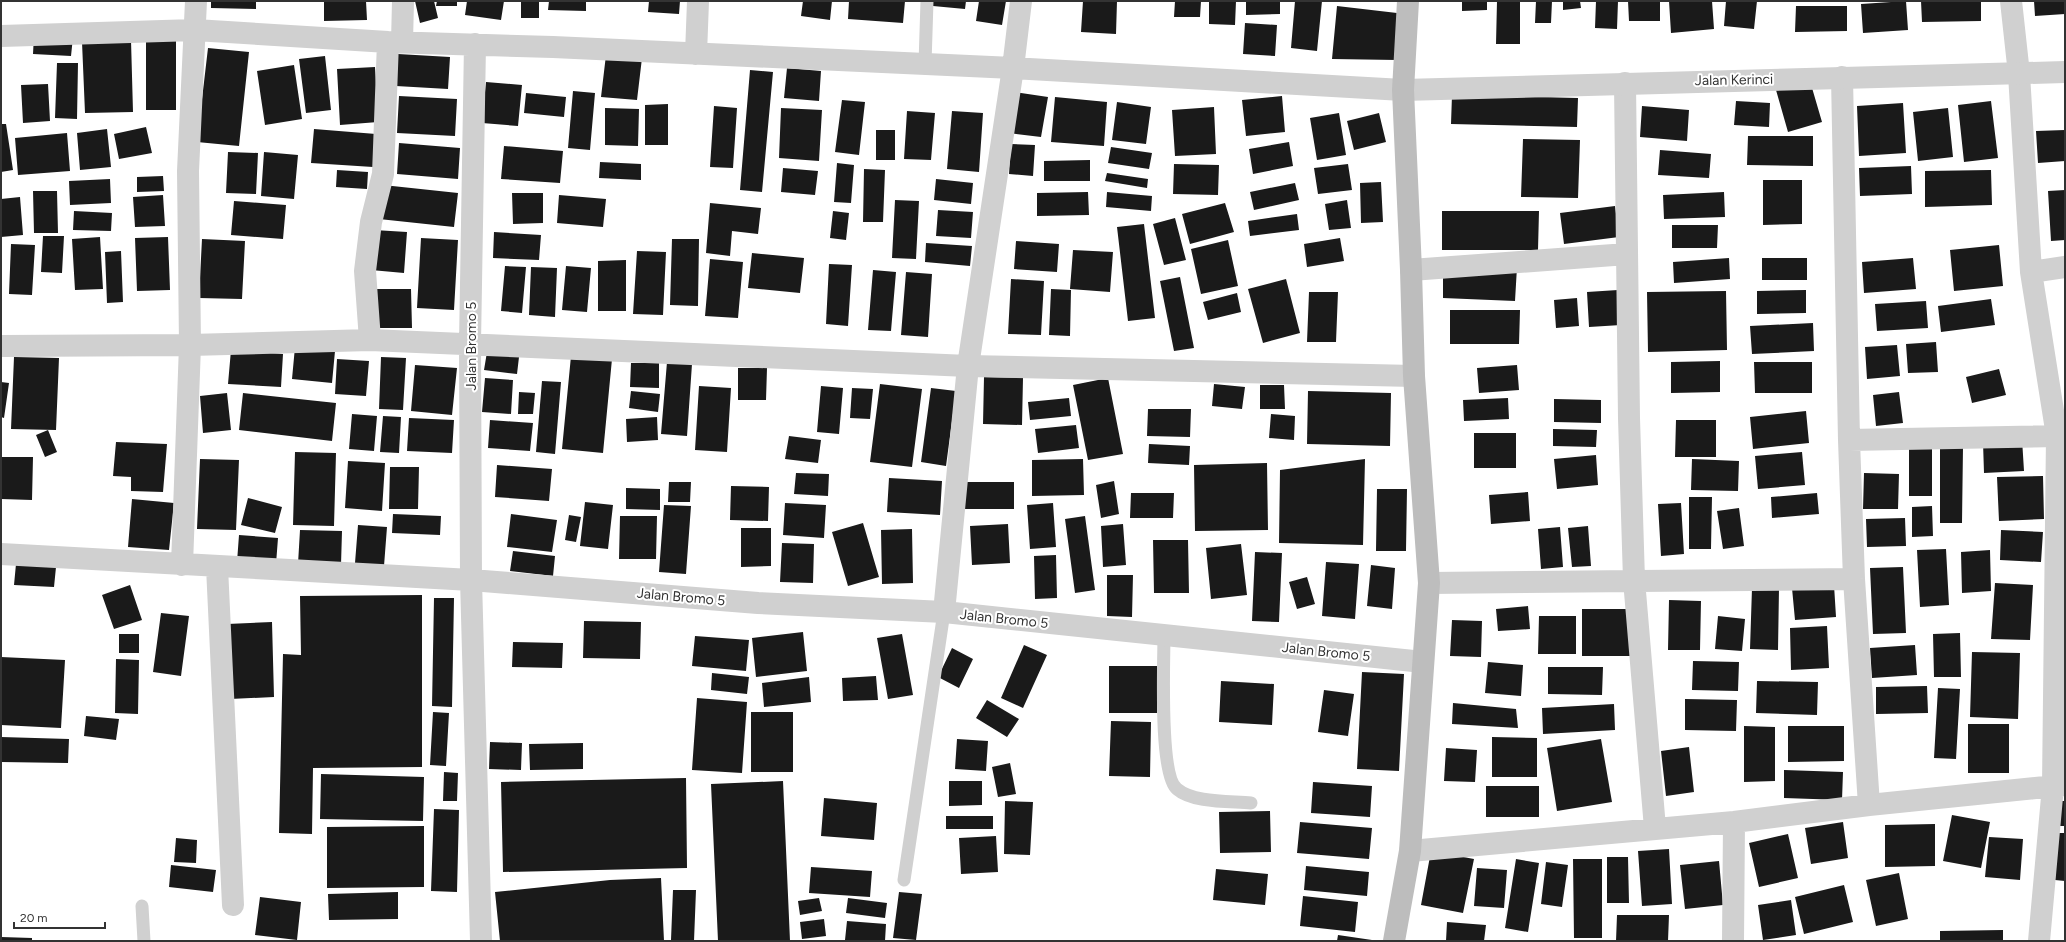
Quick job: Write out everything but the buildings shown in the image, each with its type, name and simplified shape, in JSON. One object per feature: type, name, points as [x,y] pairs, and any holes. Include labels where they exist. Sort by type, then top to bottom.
[{"type":"main road","points":[[1394,941],[1410,851],[1429,583],[1414,376],[1412,270],[1403,90],[1408,1]]},
{"type":"street","points":[[182,565],[190,345],[188,171],[196,1]]},
{"type":"street","points":[[370,340],[365,271],[371,222],[383,174],[395,42],[403,1]]},
{"type":"street","points":[[696,54],[698,1]]},
{"type":"street","points":[[944,612],[968,366],[1013,68],[1021,1]]},
{"type":"street","points":[[2011,1],[2019,74],[2031,272],[2061,435],[2059,785],[2039,941]]},
{"type":"street","name":"Jalan Kerinci","points":[[1,36],[195,30],[395,42],[475,44],[1013,68],[1403,90],[2065,72]]},
{"type":"street","name":"Jalan Bromo 5","points":[[475,44],[470,344],[471,580],[758,603],[944,612],[1423,662]]},
{"type":"street","points":[[1842,77],[1849,440],[1854,579],[1869,805]]},
{"type":"street","points":[[1625,83],[1629,418],[1634,580],[1655,828]]},
{"type":"street","points":[[1412,270],[1627,254]]},
{"type":"street","points":[[2031,272],[2065,267]]},
{"type":"street","points":[[1,346],[190,345],[370,340],[968,366],[1414,376]]},
{"type":"street","points":[[1849,440],[2061,435]]},
{"type":"street","points":[[1,554],[471,580],[481,941]]},
{"type":"street","points":[[217,567],[233,905]]},
{"type":"street","points":[[1429,583],[1854,579]]},
{"type":"street","points":[[1410,851],[1734,822],[1869,805],[2059,785]]},
{"type":"street","points":[[1733,941],[1734,822]]},
{"type":"lane","points":[[925,64],[927,1]]},
{"type":"lane","points":[[904,880],[944,612]]},
{"type":"lane","points":[[1164,635],[1165,751],[1169,776],[1175,789],[1190,797],[1251,803]]},
{"type":"lane","points":[[142,906],[144,941]]}]
